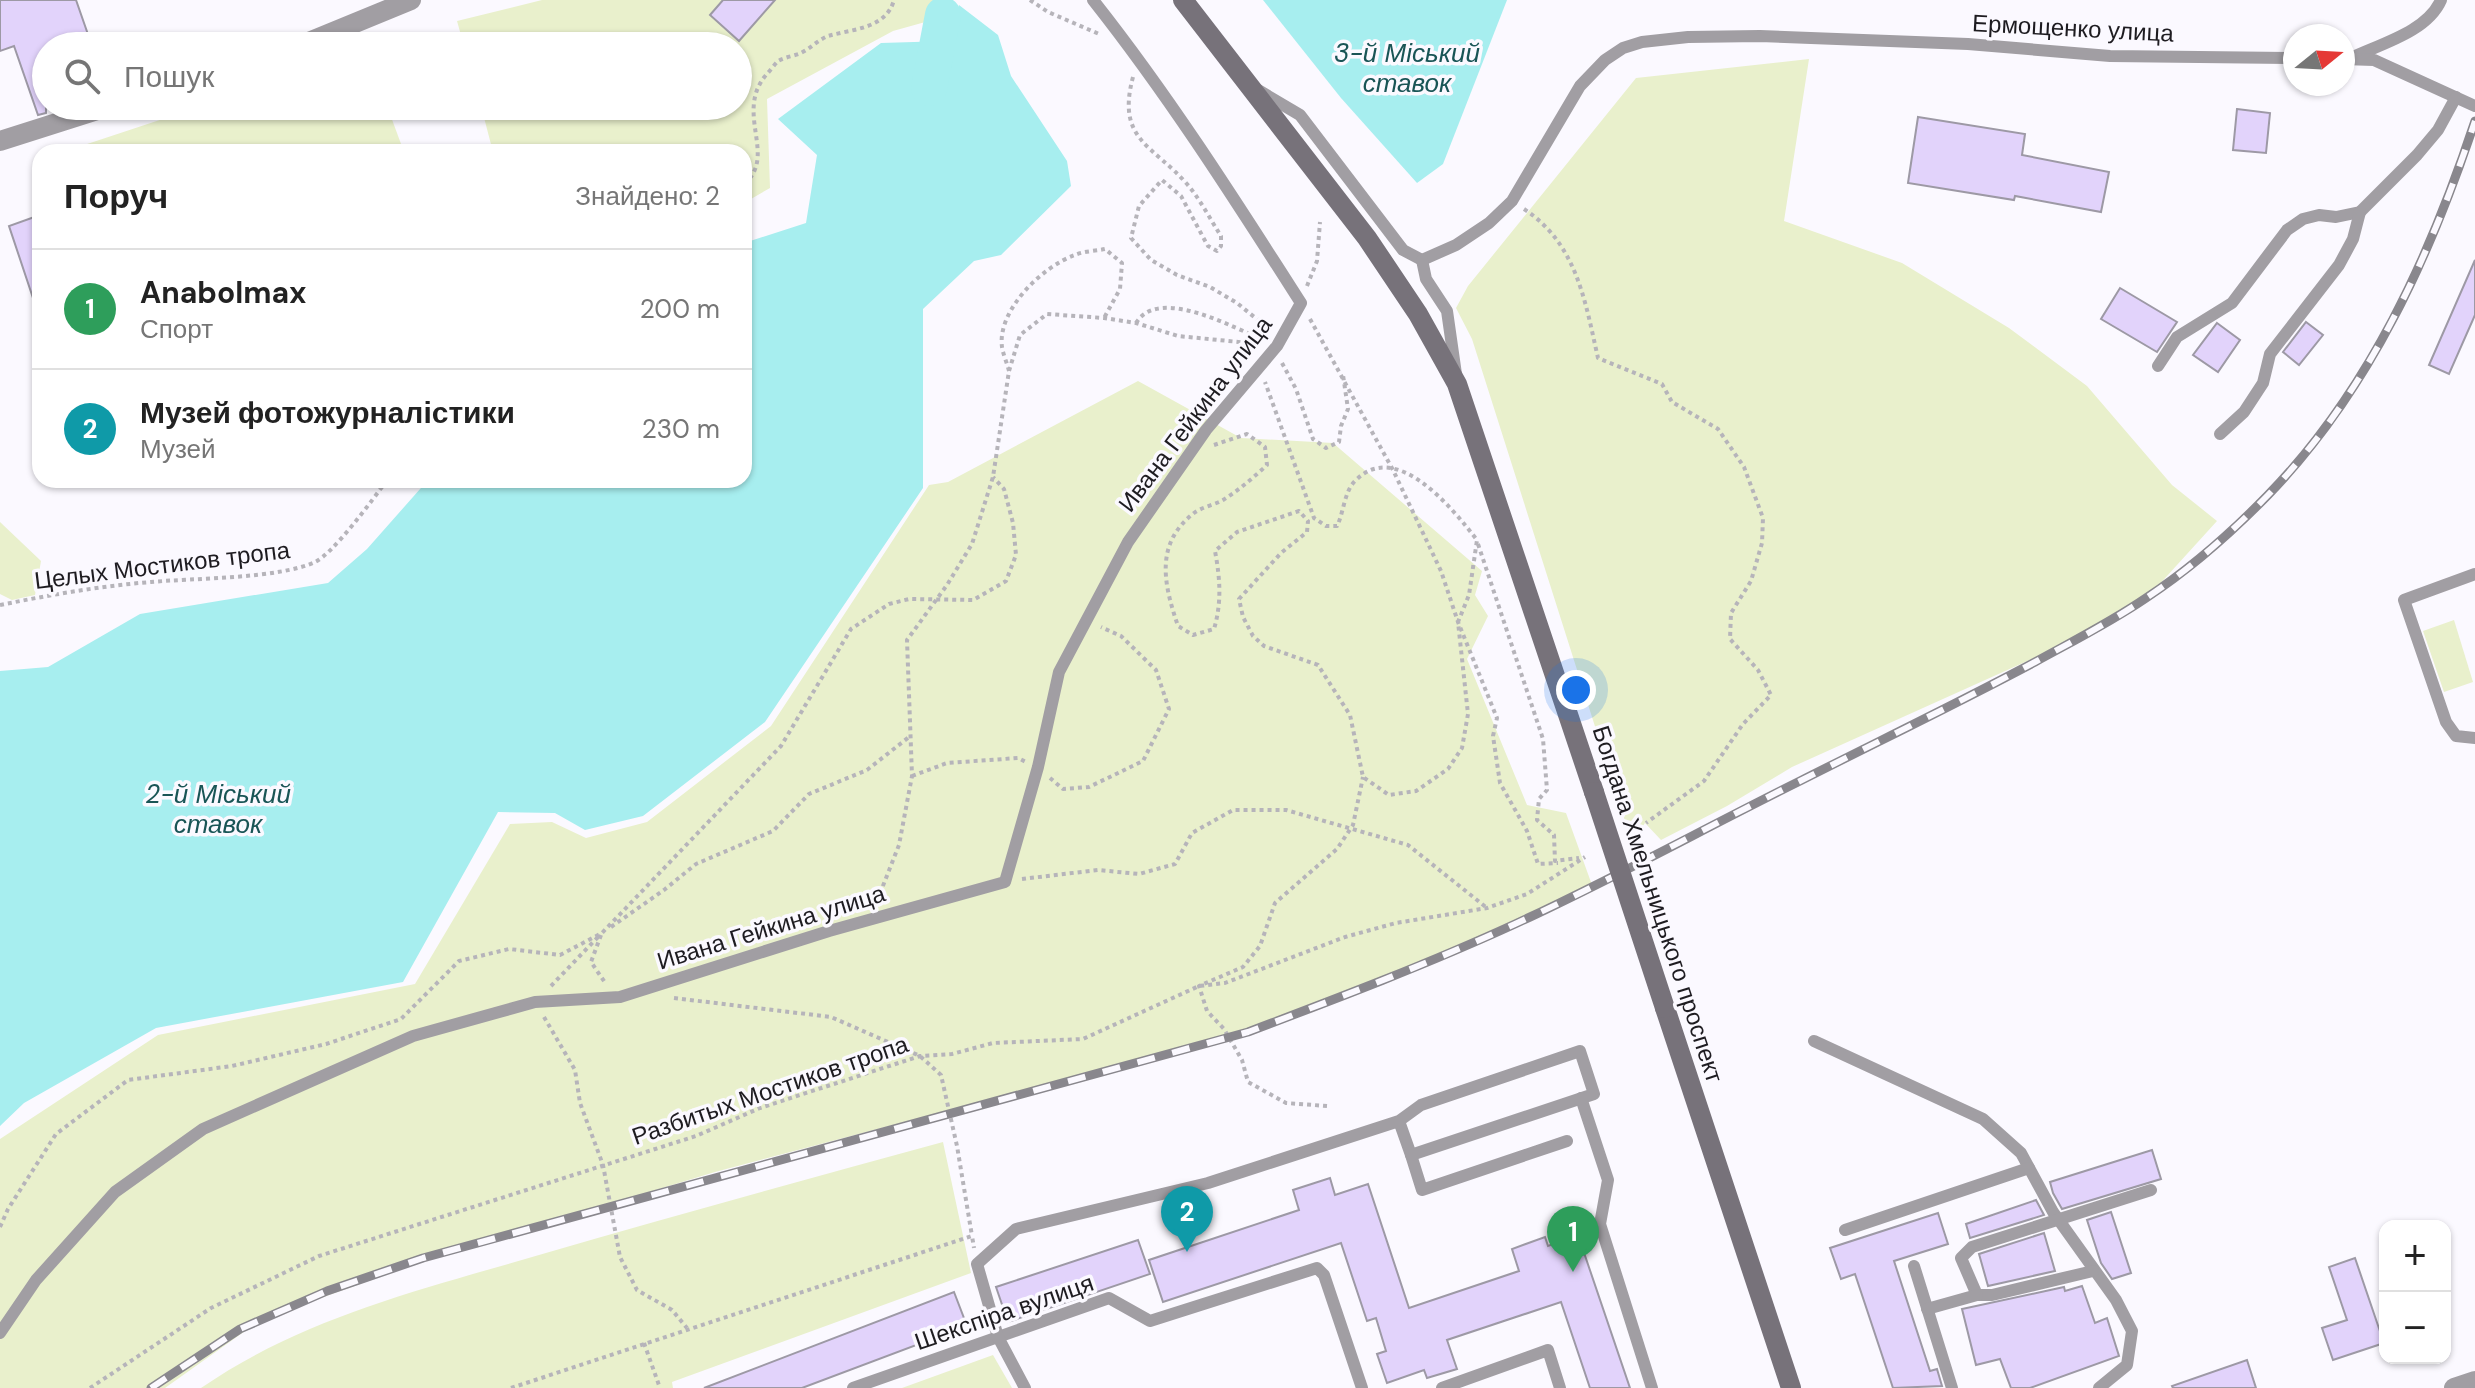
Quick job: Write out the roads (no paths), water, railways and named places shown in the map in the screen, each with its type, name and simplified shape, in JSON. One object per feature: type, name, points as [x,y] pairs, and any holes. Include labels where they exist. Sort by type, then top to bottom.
[{"type":"main road","name":"Богдана Хмельницького проспект","points":[[1183,0],[1393,274],[1457,384],[1791,1388]]},
{"type":"street","points":[[332,32],[406,1]]},
{"type":"street","points":[[0,141],[66,120]]},
{"type":"street","points":[[2454,1388],[2475,1381]]},
{"type":"lane","name":"Ивана Гейкина улица","points":[[0,1333],[36,1280],[115,1192],[203,1129],[413,1036],[535,1002],[620,997],[869,920],[1005,882],[1038,767],[1059,672],[1128,542],[1191,453],[1277,346],[1301,303],[1220,176],[1093,0]]},
{"type":"lane","points":[[2355,54],[2421,24],[2437,9],[2441,0]]},
{"type":"lane","name":"Ермощенко улица","points":[[1422,260],[1489,223],[1512,201],[1580,86],[1605,60],[1623,48],[1642,42],[1688,37],[1760,36],[1968,44],[2110,56],[2283,58]]},
{"type":"lane","points":[[2355,59],[2374,60],[2475,106]]},
{"type":"lane","points":[[1250,85],[1300,115],[1403,250],[1422,260],[1426,279],[1447,311],[1457,384]]},
{"type":"lane","points":[[2220,434],[2244,412],[2263,383],[2270,354],[2339,265],[2353,239],[2360,212],[2438,130],[2456,97]]},
{"type":"lane","points":[[2158,366],[2177,337],[2232,303],[2287,230],[2303,219],[2319,215],[2336,217],[2360,212]]},
{"type":"lane","points":[[2475,574],[2404,600],[2446,722],[2456,736],[2475,738]]},
{"type":"lane","points":[[1814,1041],[1983,1119],[2021,1153],[2058,1219],[2116,1300],[2132,1331],[2127,1365],[2099,1388]]},
{"type":"lane","points":[[1025,1388],[998,1337],[977,1264],[1016,1229],[1208,1183],[1399,1121],[1421,1105],[1580,1051],[1594,1094],[1411,1155]]},
{"type":"lane","points":[[1581,1098],[1608,1180],[1600,1224],[1652,1388]]},
{"type":"lane","points":[[1399,1121],[1422,1190],[1567,1141]]},
{"type":"lane","points":[[1845,1230],[2029,1168]]},
{"type":"lane","points":[[1977,1295],[1961,1258],[1972,1247],[2151,1190]]},
{"type":"lane","points":[[1914,1266],[1952,1388]]},
{"type":"lane","name":"Шекспіра вулиця","points":[[853,1388],[1109,1298],[1150,1321],[1317,1268],[1324,1275],[1362,1388]]},
{"type":"lane","points":[[1927,1309],[1977,1295],[1992,1295],[2093,1271]]},
{"type":"lane","points":[[1442,1388],[1548,1350],[1560,1388]]},
{"type":"water","name":"3-й Міський ставок","points":[[1263,0],[1507,0],[1443,164],[1417,183],[1341,98]]},
{"type":"water","name":"2-й Міський ставок","points":[[959,5],[998,35],[1011,76],[1067,161],[1071,186],[1001,255],[974,261],[923,309],[923,488],[765,722],[643,816],[585,830],[555,813],[498,812],[403,982],[156,1028],[24,1103],[0,1126],[0,671],[48,667],[140,614],[328,583],[367,549],[421,488],[752,488],[752,240],[806,223],[817,155],[778,119],[881,43],[947,41]]},
{"type":"waterway","points":[[929,88],[943,15]]},
{"type":"railway","points":[[151,1388],[240,1329],[327,1291],[423,1258],[1248,1032],[1349,993],[1551,907],[2078,639],[2162,587],[2225,537],[2304,455],[2337,412],[2366,367],[2416,272],[2475,121]]},
{"type":"place","name":"Музей фотожурналістики","points":[[1187,1252]]},
{"type":"place","name":"Anabolmax","points":[[1573,1272]]}]
